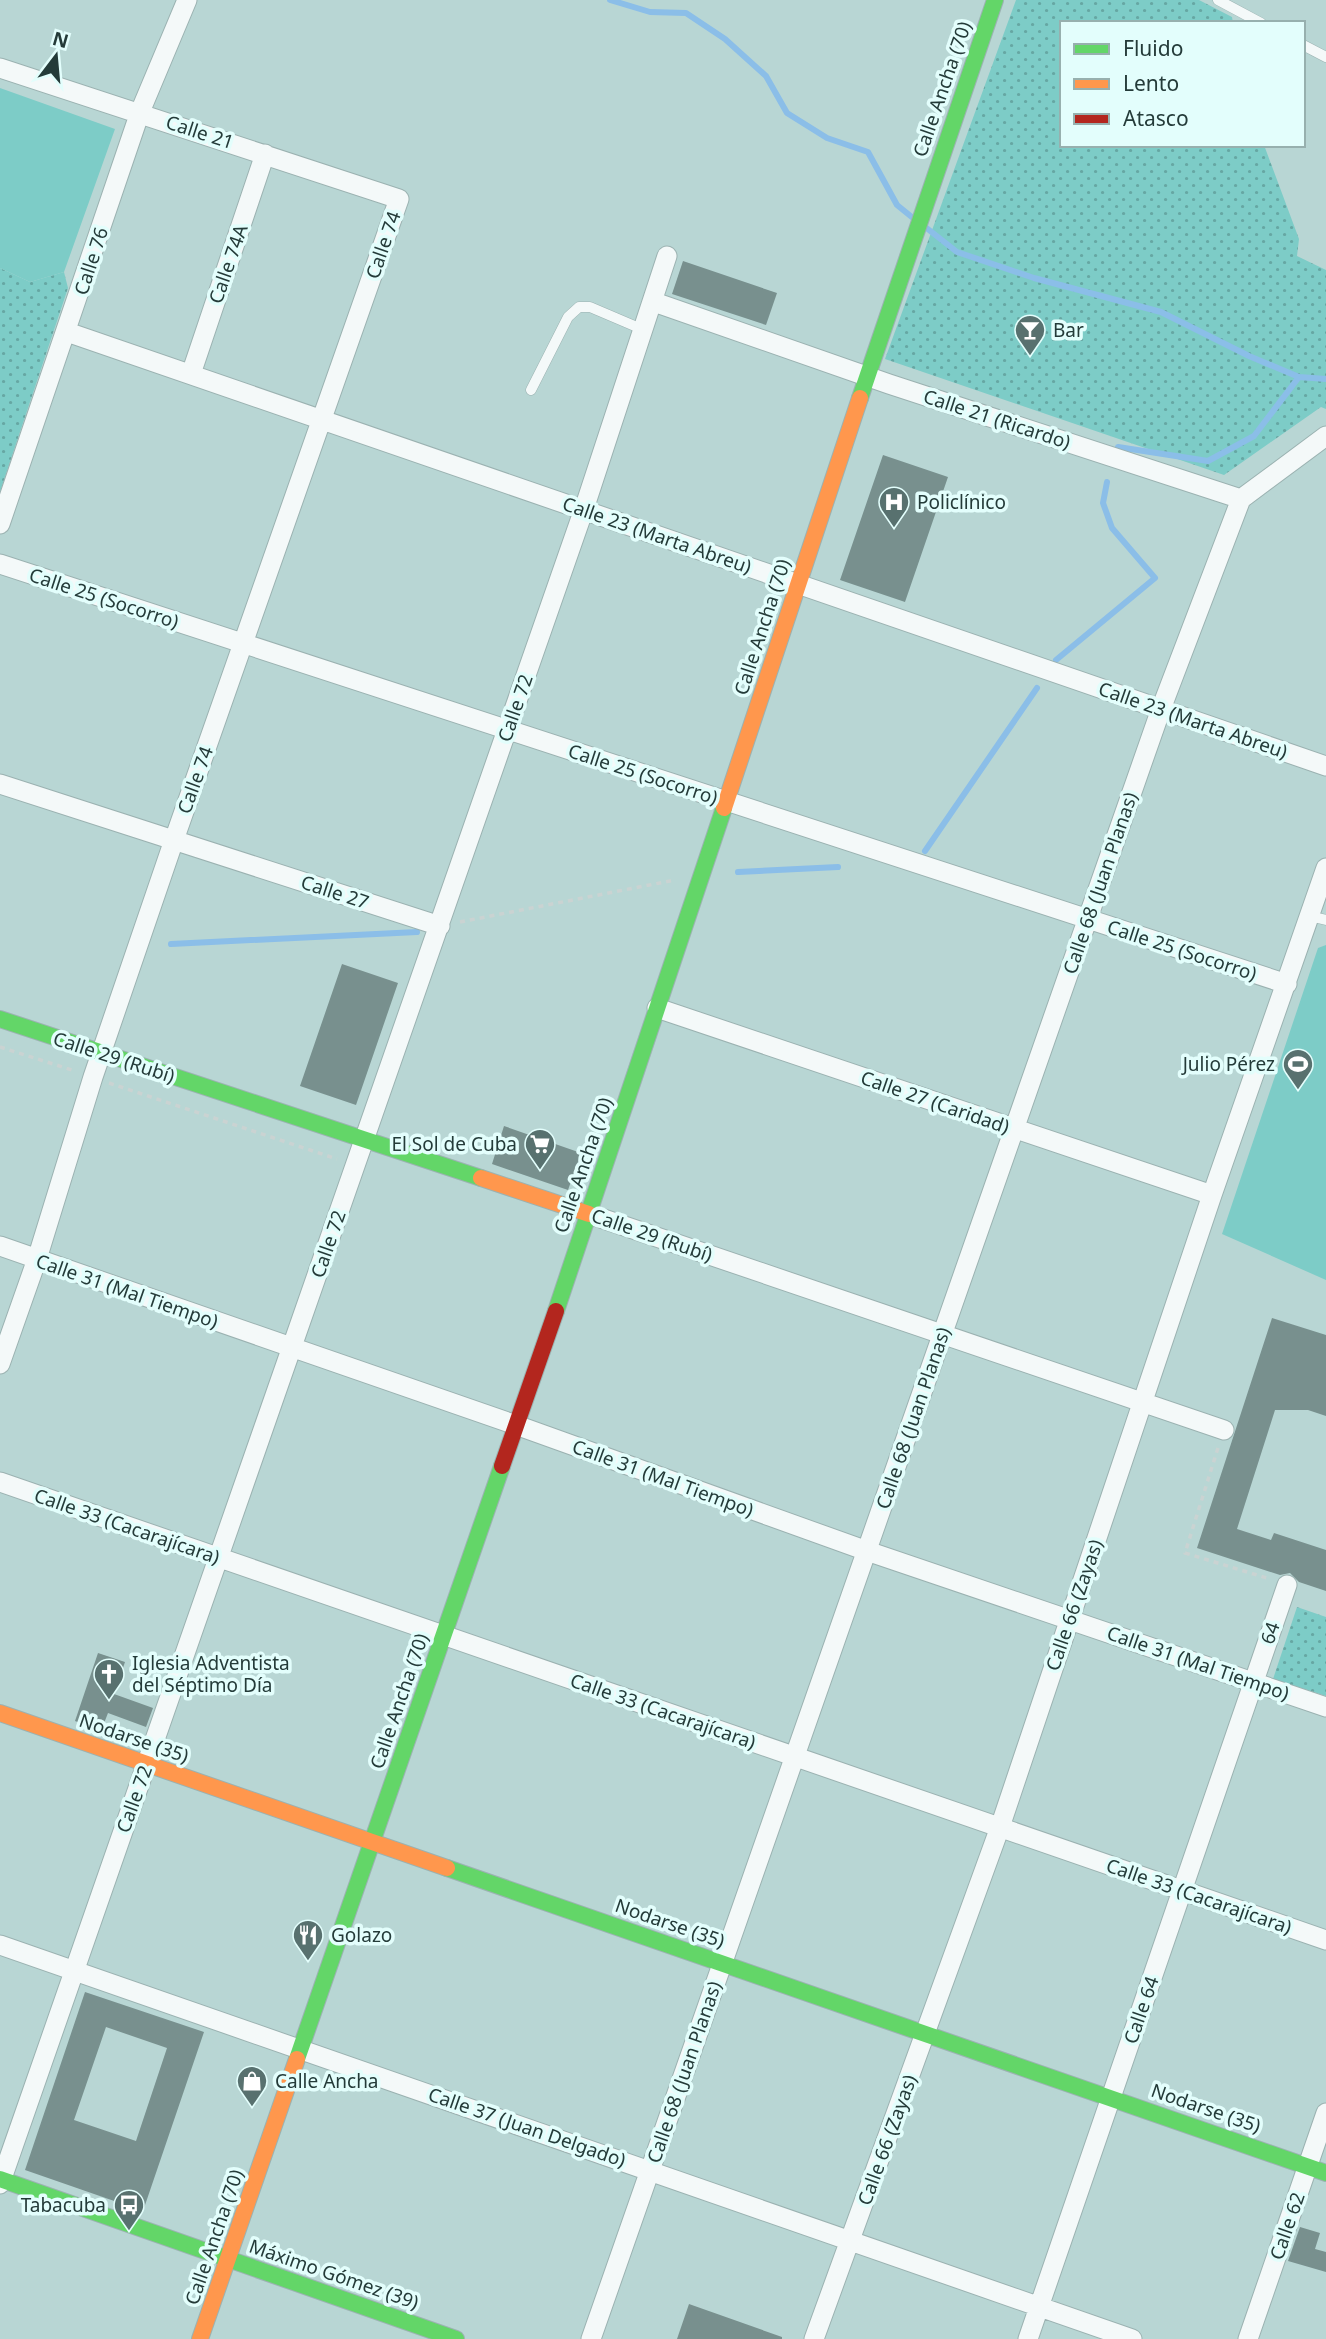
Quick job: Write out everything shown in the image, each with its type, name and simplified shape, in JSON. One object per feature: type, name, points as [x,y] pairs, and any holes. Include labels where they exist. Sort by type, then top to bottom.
[{"type":"main road","name":"Calle Ancha (70)","points":[[200,2339],[589,1213],[995,0]]},
{"type":"main road","name":"Calle 29 (Rubí)","points":[[0,1019],[589,1213]]},
{"type":"main road","name":"Nodarse (35)","points":[[0,1713],[927,2032],[1317,2170]]},
{"type":"main road","name":"Máximo Gómez (39)","points":[[1,2181],[456,2339]]},
{"type":"street","name":"Calle 76","points":[[0,524],[140,112],[187,0]]},
{"type":"street","name":"Calle 21","points":[[0,68],[399,199]]},
{"type":"street","name":"Calle 74A","points":[[191,373],[265,154]]},
{"type":"street","name":"Calle 74","points":[[0,1364],[37,1259],[93,1077],[174,840],[399,199]]},
{"type":"street","name":"Calle 72","points":[[1,2181],[440,926],[584,509],[667,256]]},
{"type":"street","name":"Calle 21 (Ricardo)","points":[[654,302],[867,376],[1241,499]]},
{"type":"street","name":"Calle 23 (Marta Abreu)","points":[[67,332],[1326,766]]},
{"type":"street","points":[[1241,499],[1326,436]]},
{"type":"street","name":"Calle 68 (Juan Planas)","points":[[591,2339],[1161,709],[1241,499]]},
{"type":"street","name":"Calle 25 (Socorro)","points":[[0,564],[1287,984]]},
{"type":"street","name":"Calle 27","points":[[0,785],[440,926]]},
{"type":"street","name":"Calle 66 (Zayas)","points":[[814,2339],[1000,1828],[1212,1195],[1287,984],[1317,918],[1326,868]]},
{"type":"street","name":"Calle 27 (Caridad)","points":[[657,1008],[1212,1195]]},
{"type":"street","name":"Calle 29 (Rubí)","points":[[589,1213],[1224,1430]]},
{"type":"street","name":"Calle 31 (Mal Tiempo)","points":[[0,1246],[516,1424],[867,1550],[1326,1707]]},
{"type":"street","name":"Calle 33 (Cacarajícara)","points":[[0,1482],[1326,1940]]},
{"type":"street","name":"64","points":[[1254,1682],[1287,1585]]},
{"type":"street","name":"Calle 64","points":[[1028,2339],[1254,1682]]},
{"type":"street","name":"Calle 37 (Juan Delgado)","points":[[0,1945],[1132,2339]]},
{"type":"street","name":"Calle 62","points":[[1248,2339],[1317,2170],[1326,2113]]},
{"type":"lane","points":[[1217,0],[1257,21]]},
{"type":"lane","points":[[1305,46],[1326,57]]},
{"type":"lane","points":[[531,390],[568,317],[579,307],[590,307],[644,330]]},
{"type":"path","points":[[440,926],[677,879]]},
{"type":"path","points":[[0,1047],[356,1165]]},
{"type":"path","points":[[1224,1430],[1185,1553],[1287,1585]]},
{"type":"shaded area","points":[[1016,0],[1199,0],[1232,17],[1233,21],[1060,21],[1060,147],[1265,147],[1299,239],[1297,256],[1326,270],[1326,409],[1321,407],[1224,475],[885,359]]},
{"type":"shaded area","points":[[0,88],[115,129],[64,272],[30,282],[0,268]]},
{"type":"shaded area","points":[[0,268],[30,282],[64,272],[68,288],[0,492]]},
{"type":"shaded area","name":"Julio Pérez","points":[[1326,945],[1326,1280],[1222,1234],[1318,948]]},
{"type":"shaded area","points":[[1297,1607],[1326,1617],[1326,1696],[1273,1679]]},
{"type":"building","points":[[683,261],[777,293],[766,325],[672,294]]},
{"type":"building","name":"Policlínico","points":[[883,455],[948,477],[905,602],[840,580]]},
{"type":"building","points":[[342,964],[398,983],[356,1105],[300,1086]]},
{"type":"building","points":[[504,1126],[581,1153],[568,1190],[492,1164]]},
{"type":"building","points":[[1272,1318],[1326,1335],[1326,1416],[1308,1410],[1275,1410],[1237,1529],[1271,1540],[1274,1533],[1326,1550],[1326,1591],[1299,1582],[1290,1573],[1280,1575],[1197,1548]]},
{"type":"building","name":"Iglesia Adventista del Séptimo Día","points":[[98,1653],[125,1662],[114,1694],[153,1708],[146,1727],[108,1713],[101,1731],[75,1721]]},
{"type":"building","points":[[85,1992],[204,2032],[143,2211],[25,2170]],"holes":[[[106,2027],[167,2048],[136,2141],[74,2120]]]},
{"type":"building","points":[[1300,2227],[1320,2233],[1315,2249],[1326,2252],[1326,2272],[1288,2261]]},
{"type":"building","points":[[689,2304],[782,2337],[782,2339],[677,2339]]},
{"type":"waterway","points":[[610,0],[650,12],[686,13],[725,39],[766,76],[787,113],[827,138],[868,152],[897,205],[913,218]]},
{"type":"waterway","points":[[924,226],[957,252],[1034,278],[1161,312],[1249,356],[1299,377],[1326,379]]},
{"type":"waterway","points":[[1118,447],[1208,461],[1254,436],[1299,377]]},
{"type":"waterway","points":[[1056,660],[1155,578],[1112,528],[1103,503],[1107,482]]},
{"type":"waterway","points":[[925,851],[1037,688]]},
{"type":"waterway","points":[[738,872],[838,867]]},
{"type":"waterway","points":[[171,944],[417,932]]},
{"type":"traffic: fast","points":[[860,398],[995,0]]},
{"type":"traffic: fast","points":[[556,1311],[724,808]]},
{"type":"traffic: fast","points":[[0,1019],[481,1178]]},
{"type":"traffic: fast","points":[[297,2059],[502,1466]]},
{"type":"traffic: fast","points":[[447,1868],[1326,2173]]},
{"type":"traffic: fast","points":[[0,2179],[456,2339]]},
{"type":"traffic: slow","points":[[724,808],[860,398]]},
{"type":"traffic: slow","points":[[481,1178],[589,1214]]},
{"type":"traffic: slow","points":[[0,1713],[447,1868]]},
{"type":"traffic: slow","points":[[200,2339],[297,2059]]},
{"type":"traffic: jam","points":[[502,1466],[556,1311]]},
{"type":"place","name":"Bar","points":[[1030,357]]},
{"type":"place","name":"Policlínico","points":[[894,529]]},
{"type":"place","name":"Julio Pérez","points":[[1298,1091]]},
{"type":"place","name":"El Sol de Cuba","points":[[540,1171]]},
{"type":"place","name":"Iglesia Adventista del Séptimo Día","points":[[109,1701]]},
{"type":"place","name":"Golazo","points":[[308,1962]]},
{"type":"place","name":"Calle Ancha","points":[[252,2108]]},
{"type":"place","name":"Tabacuba","points":[[129,2232]]}]
